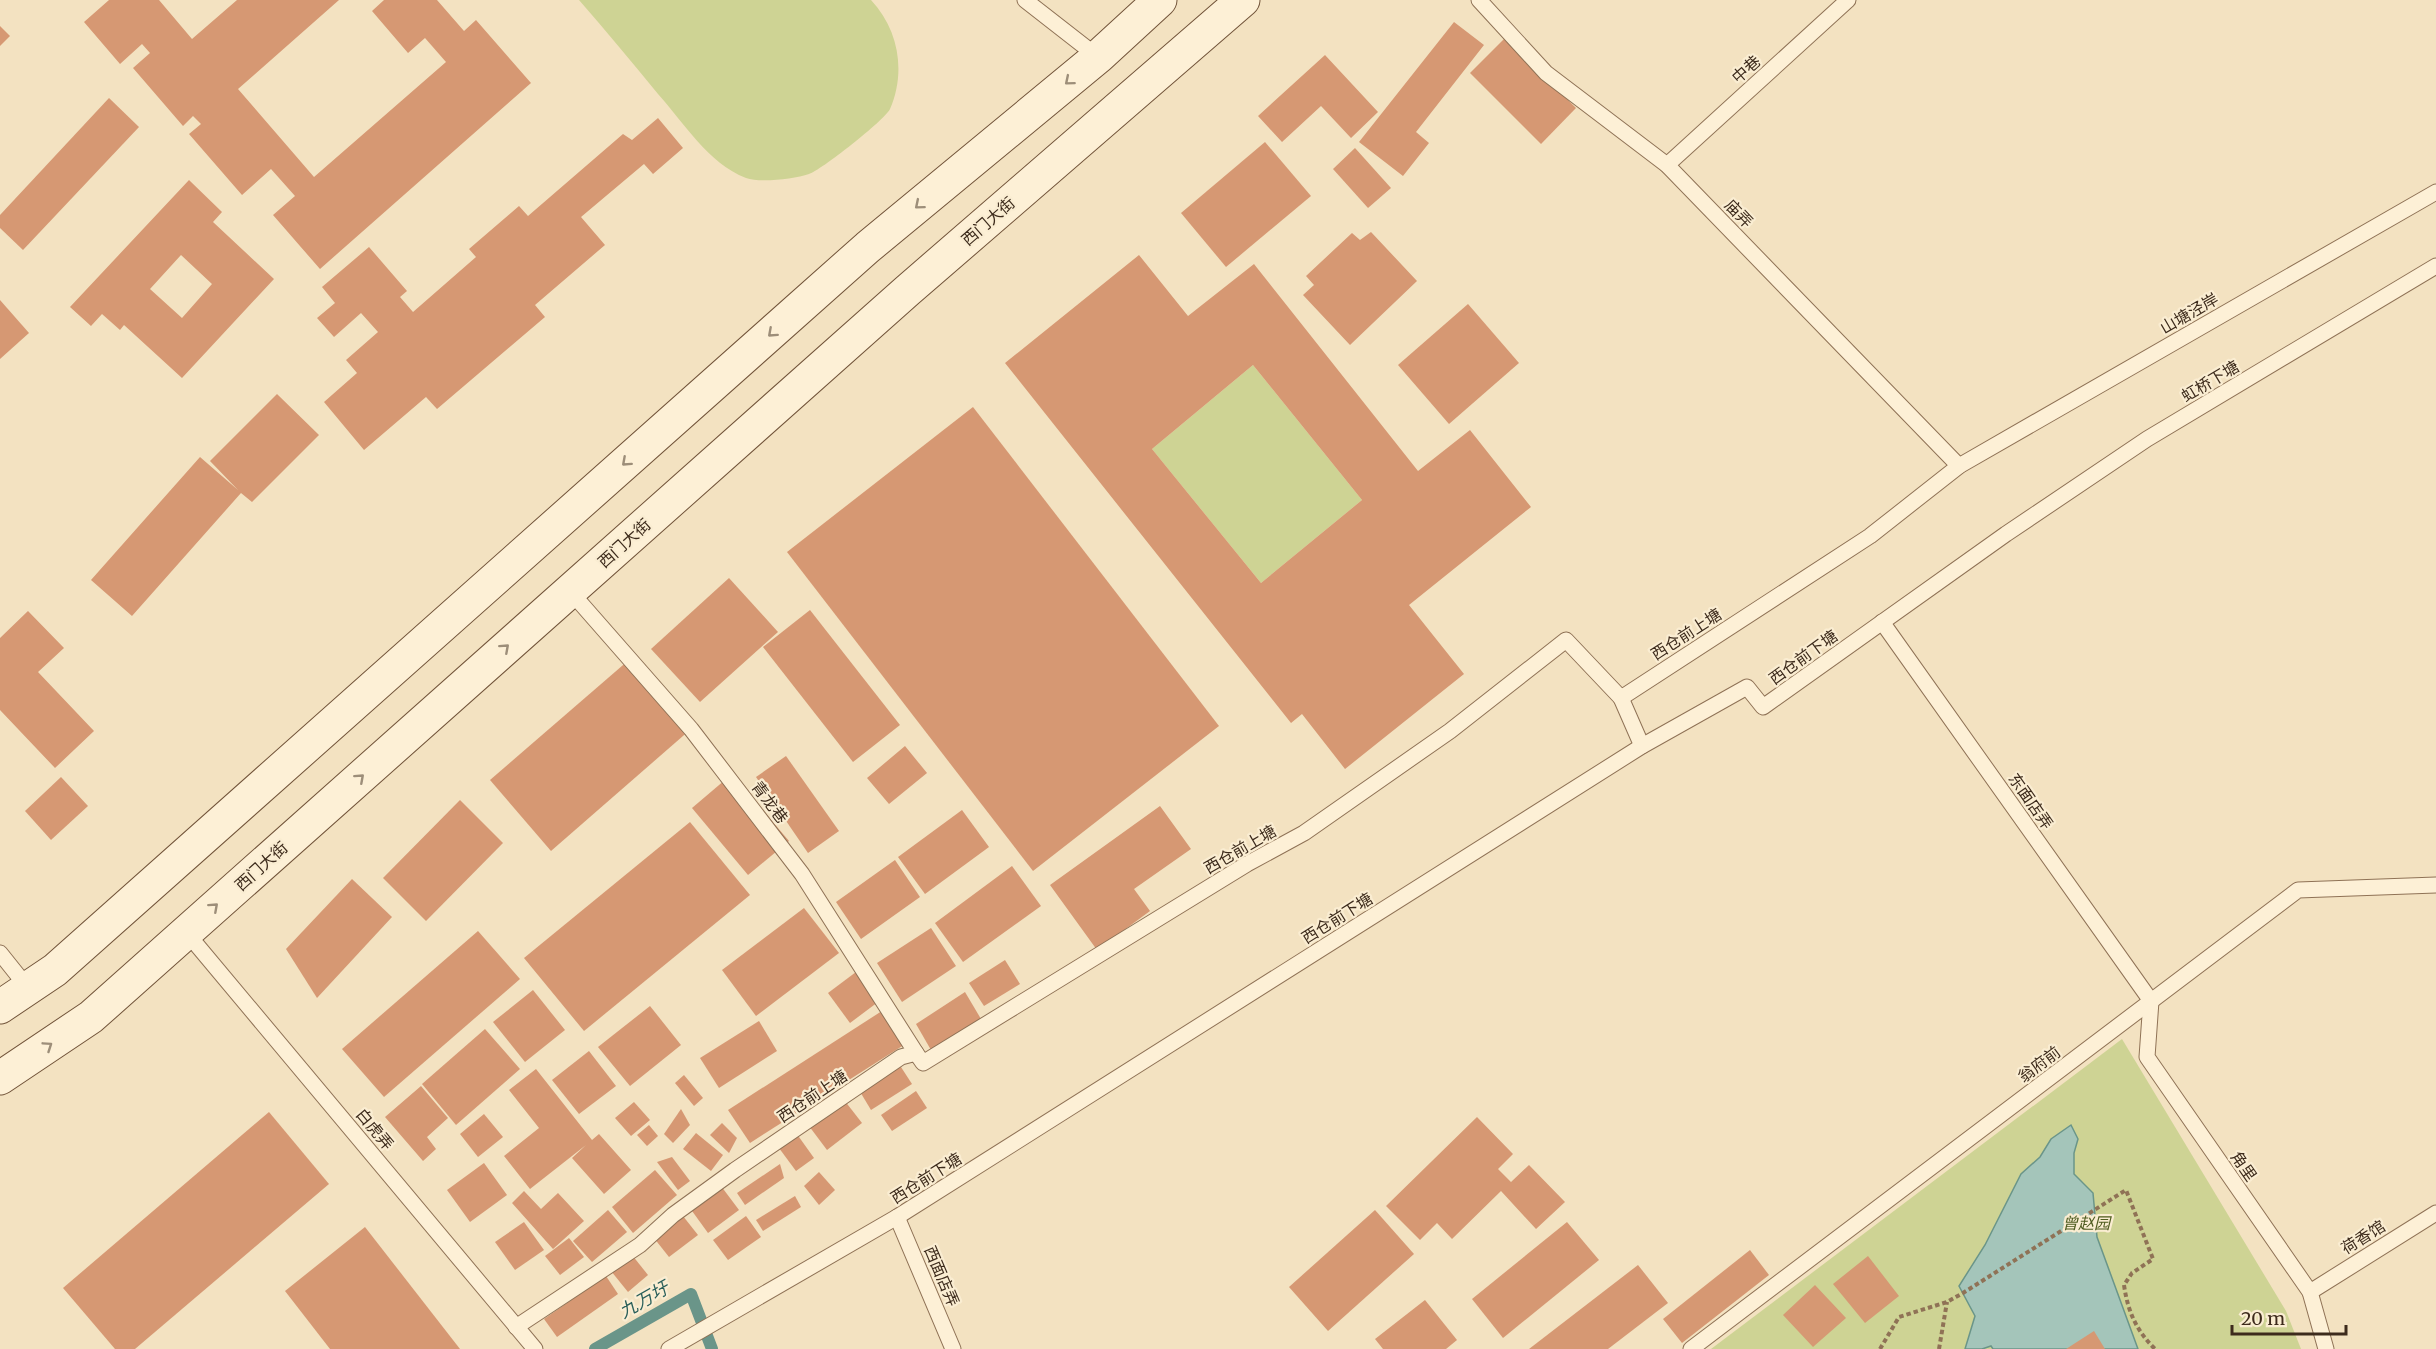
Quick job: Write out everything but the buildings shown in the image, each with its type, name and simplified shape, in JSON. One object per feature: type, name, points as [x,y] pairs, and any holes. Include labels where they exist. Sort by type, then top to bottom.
[{"type":"main road","points":[[0,1007],[55,970],[868,247],[1098,57],[1160,0]]},
{"type":"main road","name":"西门大街","points":[[0,1078],[91,1017],[907,291],[1243,0]]},
{"type":"lane","points":[[1025,0],[1098,57]]},
{"type":"lane","name":"庙弄","points":[[1479,0],[1546,73],[1667,165],[1959,466]]},
{"type":"lane","name":"中巷","points":[[1667,165],[1848,0]]},
{"type":"lane","name":"山塘泾岸","points":[[1959,466],[2436,192]]},
{"type":"lane","name":"虹桥下塘","points":[[2006,534],[2146,439],[2436,266]]},
{"type":"lane","name":"西仓前上塘","points":[[516,1327],[640,1245],[673,1215],[735,1170],[902,1057],[916,1053],[923,1063],[1247,864],[1304,833],[1450,731],[1566,640],[1621,698],[1870,536],[1959,466]]},
{"type":"lane","name":"西仓前下塘","points":[[669,1349],[897,1217],[1642,746],[1747,687],[1763,708],[2006,534]]},
{"type":"lane","name":"青龙巷","points":[[570,591],[691,729],[802,874],[916,1053]]},
{"type":"lane","name":"东面店弄","points":[[1882,622],[2151,1001]]},
{"type":"lane","points":[[1621,698],[1642,746]]},
{"type":"lane","name":"翁府前","points":[[1691,1349],[2298,891],[2436,885]]},
{"type":"lane","name":"白虎弄","points":[[186,932],[535,1349]]},
{"type":"lane","points":[[0,953],[28,988]]},
{"type":"lane","name":"角里","points":[[2151,1001],[2147,1057],[2310,1292],[2326,1349]]},
{"type":"lane","name":"荷香馆","points":[[2310,1292],[2436,1213]]},
{"type":"lane","name":"西面店弄","points":[[897,1217],[953,1349]]},
{"type":"path","points":[[1880,1349],[1899,1317],[1947,1302],[2126,1190],[2153,1259],[2132,1273],[2124,1285],[2128,1308],[2140,1334],[2155,1349]]},
{"type":"path","points":[[1939,1349],[1947,1302]]},
{"type":"green space","points":[[579,0],[871,0],[881,12],[894,38],[898,66],[895,95],[886,115],[815,171],[803,176],[777,180],[746,178],[720,163],[697,141]]},
{"type":"green space","points":[[1253,365],[1362,500],[1261,583],[1152,449]]},
{"type":"green space","name":"曾赵园","points":[[2122,1039],[2286,1311],[2301,1349],[1711,1349]]},
{"type":"water","points":[[2071,1125],[2078,1139],[2074,1153],[2074,1174],[2093,1193],[2097,1237],[2138,1349],[1993,1349],[1991,1346],[1982,1349],[1965,1349],[1975,1316],[1959,1286],[1985,1245],[2021,1174],[2040,1157],[2051,1139]]},
{"type":"waterway","name":"九万圩","points":[[595,1349],[691,1294],[712,1349]]}]
